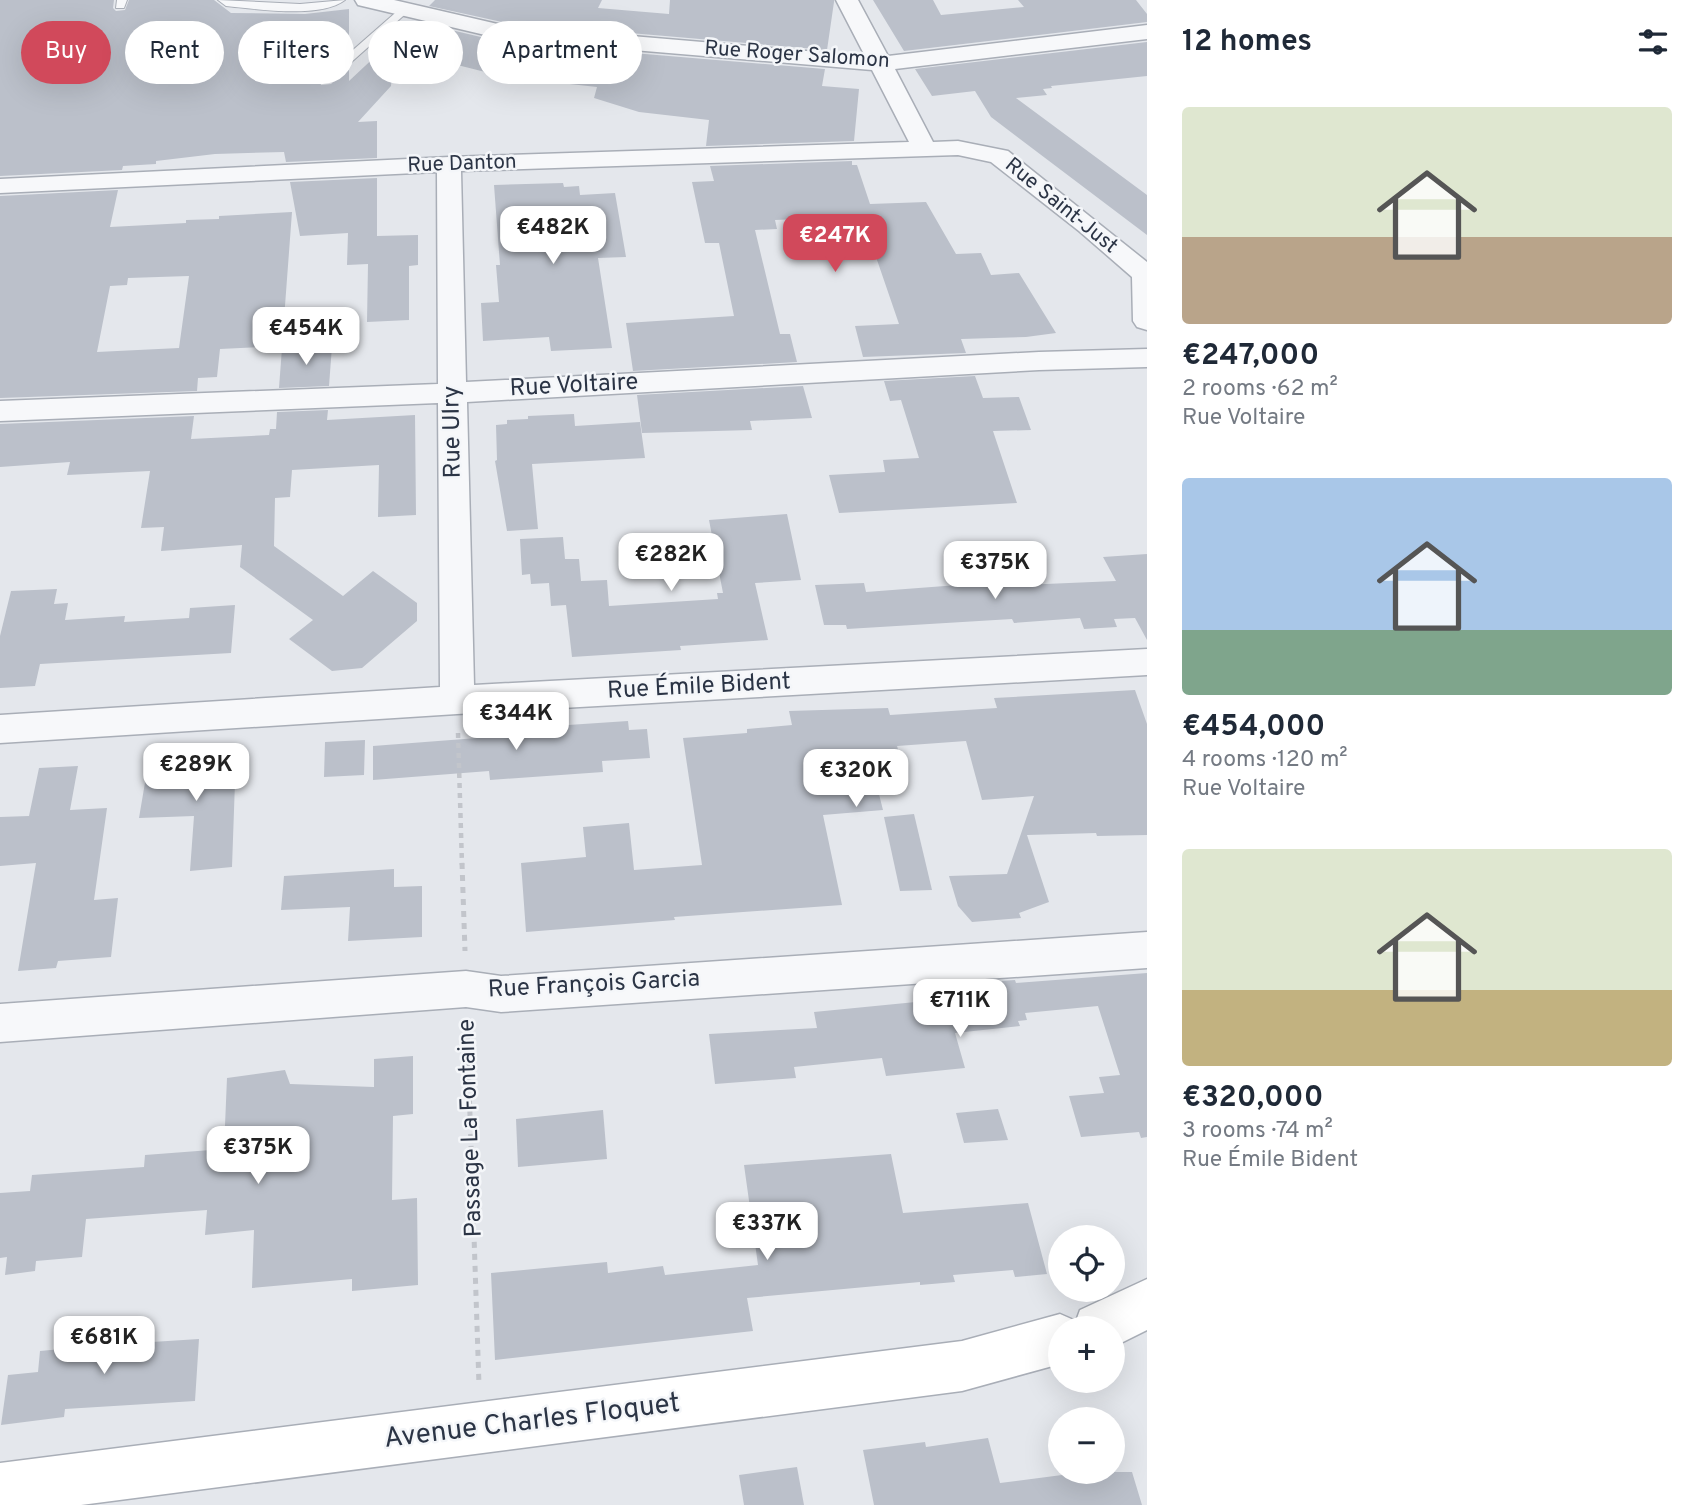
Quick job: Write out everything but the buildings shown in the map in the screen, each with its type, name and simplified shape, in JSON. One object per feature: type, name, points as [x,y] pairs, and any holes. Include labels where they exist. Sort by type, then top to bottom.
[{"type":"main road","points":[[1122,1316],[1147,1304]]},
{"type":"main road","name":"Avenue Charles Floquet","points":[[0,1489],[962,1366],[1048,1342]]},
{"type":"street","name":"Rue Roger Salomon","points":[[366,0],[502,32],[880,64],[1147,32]]},
{"type":"street","points":[[847,0],[924,147]]},
{"type":"street","name":"Rue Danton","points":[[0,186],[449,164],[833,153],[924,147]]},
{"type":"street","name":"Rue Saint-Just","points":[[924,147],[958,148],[999,156],[1088,225],[1145,274],[1147,321]]},
{"type":"street","name":"Rue Ulry","points":[[449,164],[457,700]]},
{"type":"street","name":"Rue Voltaire","points":[[0,411],[452,393],[1026,361],[1134,359]]},
{"type":"street","name":"Rue Émile Bident","points":[[0,729],[457,700],[1147,662]]},
{"type":"street","name":"Rue François Garcia","points":[[0,1023],[466,989],[501,994],[1147,950]]},
{"type":"lane","points":[[222,0],[226,3],[285,6],[332,4],[340,0]]},
{"type":"lane","points":[[354,55],[406,9]]},
{"type":"path","name":"Passage La Fontaine","points":[[457,700],[481,1429]]}]
